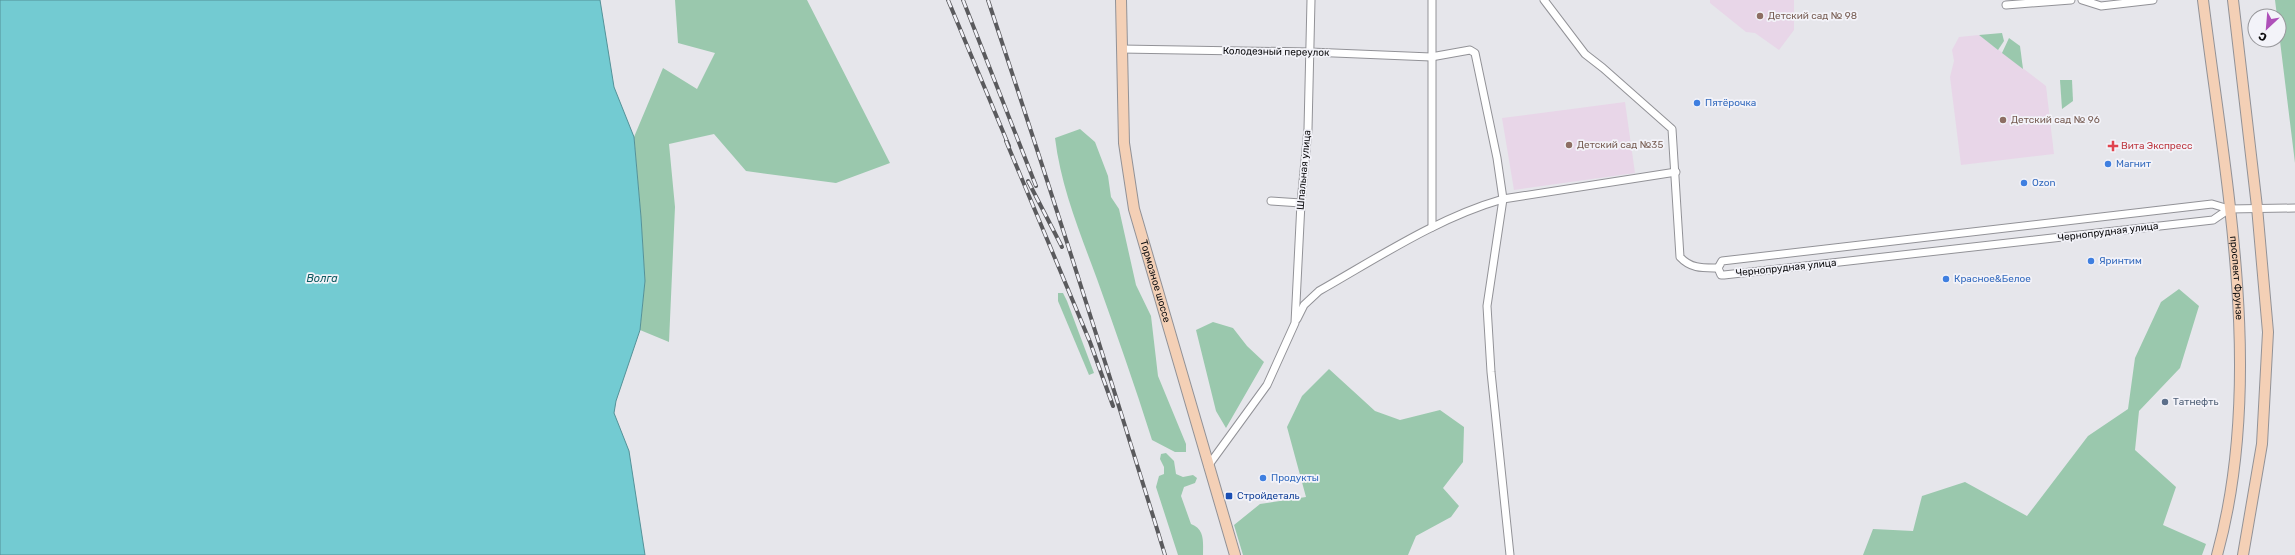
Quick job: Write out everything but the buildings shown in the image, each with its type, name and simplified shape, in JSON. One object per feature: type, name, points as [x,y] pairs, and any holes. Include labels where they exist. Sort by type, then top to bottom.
[{"type":"main road","name":"Тормозное шоссе","points":[[1121,0],[1124,143],[1134,209],[1235,555]]},
{"type":"main road","name":"проспект Фрунзе","points":[[2203,0],[2229,209],[2241,353],[2236,438],[2226,523],[2217,555]]},
{"type":"main road","points":[[2233,0],[2257,207],[2268,332],[2262,444],[2242,555]]},
{"type":"street","name":"Шпальная улица","points":[[1208,466],[1267,385],[1290,338],[1295,323],[1301,203],[1308,129],[1311,0]]},
{"type":"street","points":[[1432,0],[1432,227]]},
{"type":"street","points":[[1544,0],[1585,54],[1603,68],[1672,130],[1676,172],[1680,257],[1688,264],[1699,268],[1718,268]]},
{"type":"street","points":[[2006,5],[2071,0]]},
{"type":"street","points":[[2082,0],[2102,6],[2153,0]]},
{"type":"street","name":"Колодезный переулок","points":[[1121,49],[1310,52],[1431,57],[1470,50],[1475,53],[1497,158],[1503,199],[1487,306],[1491,372],[1510,555]]},
{"type":"street","points":[[1295,323],[1304,305],[1319,291],[1432,227],[1476,207],[1503,199],[1676,172]]},
{"type":"street","points":[[1271,201],[1301,203]]},
{"type":"street","name":"Чернопрудная улица","points":[[2229,209],[2213,220],[1724,275],[1721,275],[1718,268],[1722,261],[2212,204],[2229,209],[2257,207],[2295,208]]},
{"type":"shaded area","name":"Детский сад № 98","points":[[1710,0],[1794,0],[1794,30],[1779,50],[1755,33],[1746,32],[1710,3]]},
{"type":"shaded area","name":"Детский сад № 96","points":[[1979,35],[2046,86],[2054,154],[1961,165],[1950,77],[1954,61],[1952,50],[1959,37]]},
{"type":"shaded area","name":"Детский сад №35","points":[[1625,102],[1635,173],[1514,190],[1502,118]]},
{"type":"green space","points":[[675,0],[807,0],[890,163],[836,183],[746,171],[714,134],[669,144],[675,207],[669,342],[640,330],[645,281],[634,137],[663,68],[697,89],[715,53],[678,43]]},
{"type":"green space","points":[[2275,0],[2295,0],[2295,163],[2281,48],[2287,48],[2287,8],[2276,8]]},
{"type":"green space","points":[[2002,33],[2004,41],[1998,50],[1979,35]]},
{"type":"green space","points":[[2009,38],[2020,46],[2023,69],[2002,53]]},
{"type":"green space","points":[[2060,80],[2072,80],[2073,101],[2062,109]]},
{"type":"green space","points":[[1080,129],[1095,142],[1108,176],[1111,197],[1119,209],[1136,285],[1151,316],[1158,376],[1186,444],[1186,452],[1175,452],[1152,440],[1066,192],[1055,138]]},
{"type":"green space","points":[[2179,289],[2199,306],[2180,368],[2139,411],[2135,450],[2176,487],[2163,525],[2206,544],[2202,555],[1863,555],[1873,529],[1913,531],[1922,496],[1965,482],[2027,516],[2088,436],[2128,409],[2135,358],[2161,302]]},
{"type":"green space","points":[[1058,293],[1063,293],[1067,301],[1094,373],[1089,375],[1058,301]]},
{"type":"green space","points":[[1213,322],[1233,328],[1247,346],[1264,362],[1226,428],[1216,411],[1196,330]]},
{"type":"green space","points":[[1329,369],[1375,411],[1400,420],[1440,410],[1464,427],[1463,462],[1443,488],[1459,506],[1451,517],[1416,536],[1408,555],[1243,555],[1234,525],[1260,504],[1306,497],[1287,427],[1302,396]]},
{"type":"green space","points":[[1166,453],[1174,461],[1176,474],[1183,477],[1193,475],[1197,478],[1195,483],[1184,487],[1181,496],[1191,524],[1196,526],[1201,533],[1203,541],[1203,555],[1178,555],[1156,487],[1159,476],[1164,474],[1164,467],[1160,459],[1161,454]]},
{"type":"water","name":"Волга","points":[[0,0],[600,0],[614,87],[634,137],[641,217],[645,281],[640,330],[616,401],[614,413],[629,451],[645,555],[0,555]]},
{"type":"railway","points":[[948,0],[1009,146]]},
{"type":"railway","points":[[963,0],[1036,186]]},
{"type":"railway","points":[[988,0],[1078,277],[1165,555]]},
{"type":"railway","points":[[1006,141],[1090,342],[1113,406]]},
{"type":"railway","points":[[1028,181],[1062,247]]},
{"type":"place","name":"Детский сад № 98","points":[[1760,16]]},
{"type":"place","name":"Пятёрочка","points":[[1697,103]]},
{"type":"place","name":"Детский сад № 96","points":[[2003,120]]},
{"type":"place","name":"Детский сад №35","points":[[1569,145]]},
{"type":"place","name":"Вита Экспресс","points":[[2113,146]]},
{"type":"place","name":"Магнит","points":[[2108,164]]},
{"type":"place","name":"Ozon","points":[[2024,183]]},
{"type":"place","name":"Яринтим","points":[[2091,261]]},
{"type":"place","name":"Красное&Белое","points":[[1946,279]]},
{"type":"place","name":"Татнефть","points":[[2165,402]]},
{"type":"place","name":"Продукты","points":[[1263,478]]},
{"type":"place","name":"Стройдеталь","points":[[1229,496]]}]
